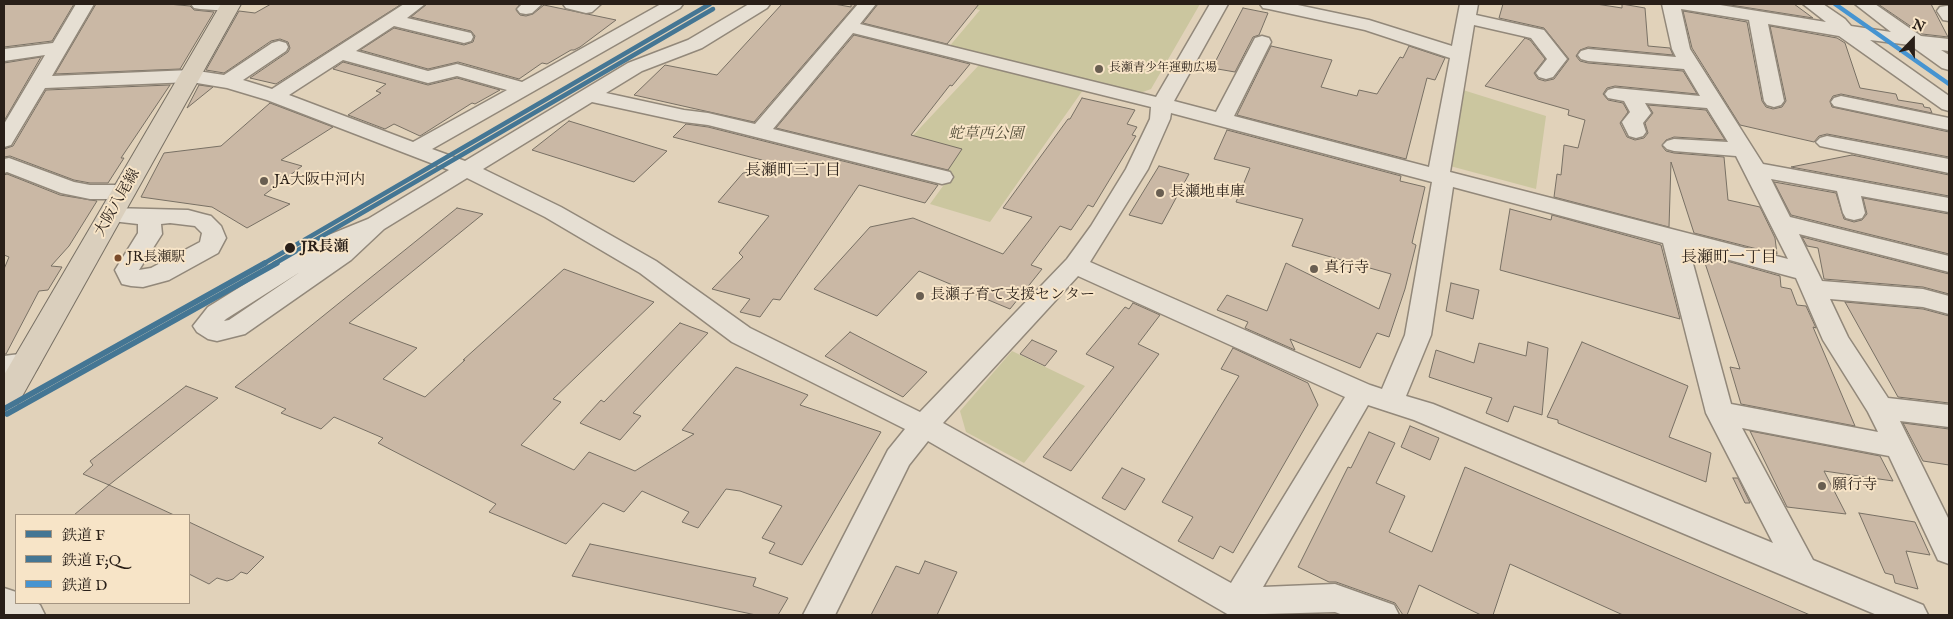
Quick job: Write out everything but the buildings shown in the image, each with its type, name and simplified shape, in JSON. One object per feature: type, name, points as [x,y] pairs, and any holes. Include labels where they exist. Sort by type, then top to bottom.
[{"type":"main road","name":"大阪八尾線","points":[[4,401],[15,364],[112,215],[230,5]]},
{"type":"street","points":[[4,142],[85,4]]},
{"type":"street","points":[[200,4],[230,5]]},
{"type":"street","points":[[274,96],[416,4]]},
{"type":"street","points":[[572,4],[586,8],[592,4]]},
{"type":"street","points":[[414,150],[674,4]]},
{"type":"street","points":[[376,224],[343,254],[236,328],[217,332],[206,326],[217,312],[322,248],[376,224],[635,66],[695,44],[762,4]]},
{"type":"street","points":[[760,131],[867,4]]},
{"type":"street","points":[[819,615],[898,458],[924,426],[1075,265],[1099,231],[1137,169],[1160,119],[1162,104],[1219,4]]},
{"type":"street","points":[[1268,4],[1369,25],[1460,55]]},
{"type":"street","points":[[1671,4],[1681,49],[1749,159],[1810,281],[1836,340],[1880,408],[1949,551]]},
{"type":"street","points":[[1683,4],[1845,31],[1949,45]]},
{"type":"street","points":[[1812,4],[1839,23],[1845,31],[1949,105]]},
{"type":"street","points":[[1864,4],[1949,64]]},
{"type":"street","points":[[1390,401],[1418,335],[1441,176],[1468,11],[1537,34],[1557,59],[1546,73]]},
{"type":"street","points":[[1757,16],[1774,101]]},
{"type":"street","points":[[392,20],[464,37]]},
{"type":"street","points":[[848,26],[1441,176],[1674,238],[1810,281],[1923,298],[1949,304]]},
{"type":"street","points":[[1222,120],[1262,42]]},
{"type":"street","points":[[227,82],[279,47]]},
{"type":"street","points":[[4,55],[58,48]]},
{"type":"street","points":[[341,53],[428,77],[457,70],[523,88]]},
{"type":"street","points":[[1588,55],[1690,64]]},
{"type":"street","points":[[40,82],[191,76],[227,82],[274,96],[466,169],[552,212],[648,267],[741,335],[924,426],[1245,609],[1335,598],[1383,615]]},
{"type":"street","points":[[589,95],[760,131],[942,177]]},
{"type":"street","points":[[1636,132],[1632,122],[1641,112],[1623,95],[1715,103]]},
{"type":"street","points":[[1841,102],[1949,124]]},
{"type":"street","points":[[1827,142],[1949,166]]},
{"type":"street","points":[[1674,144],[1749,159],[1847,185],[1949,205]]},
{"type":"street","points":[[4,166],[9,165],[69,188],[90,192],[124,192]]},
{"type":"street","points":[[1847,185],[1854,213]]},
{"type":"street","points":[[112,215],[149,218]]},
{"type":"street","points":[[1781,222],[1949,264]]},
{"type":"street","points":[[1674,238],[1720,414],[1803,571]]},
{"type":"street","points":[[1075,265],[1361,393],[1423,412],[1912,615]]},
{"type":"street","points":[[1245,609],[1361,393]]},
{"type":"street","points":[[1880,408],[1949,416]]},
{"type":"street","points":[[1720,414],[1899,447]]},
{"type":"street","points":[[4,602],[29,615]]},
{"type":"green space","name":"長瀬青少年運動広場","points":[[964,4],[1200,4],[1151,89],[1140,93],[948,48],[980,10],[963,6]]},
{"type":"green space","name":"蛇草西公園","points":[[980,64],[1083,90],[990,222],[930,204],[951,175],[891,159]]},
{"type":"green space","points":[[1463,90],[1546,116],[1536,189],[1450,166]]},
{"type":"green space","points":[[1012,351],[1085,386],[1024,463],[966,432],[960,411]]},
{"type":"rail line","name":"F","points":[[4,409],[293,247],[710,4]]},
{"type":"rail line","name":"D","points":[[1835,4],[1949,84]]},
{"type":"rail line","name":"F;Q","points":[[7,414],[296,252],[713,9]]},
{"type":"place","name":"長瀬青少年運動広場","points":[[1099,69]]},
{"type":"place","name":"JA大阪中河内","points":[[264,181]]},
{"type":"place","name":"長瀬地車庫","points":[[1160,193]]},
{"type":"place","name":"JR長瀬","points":[[290,248]]},
{"type":"place","name":"JR長瀬駅","points":[[118,258]]},
{"type":"place","name":"真行寺","points":[[1314,269]]},
{"type":"place","name":"長瀬子育て支援センター","points":[[920,296]]},
{"type":"place","name":"願行寺","points":[[1822,486]]},
{"type":"district","name":"長瀬町三丁目","points":[[793,172]]},
{"type":"district","name":"長瀬町一丁目","points":[[1729,259]]}]
